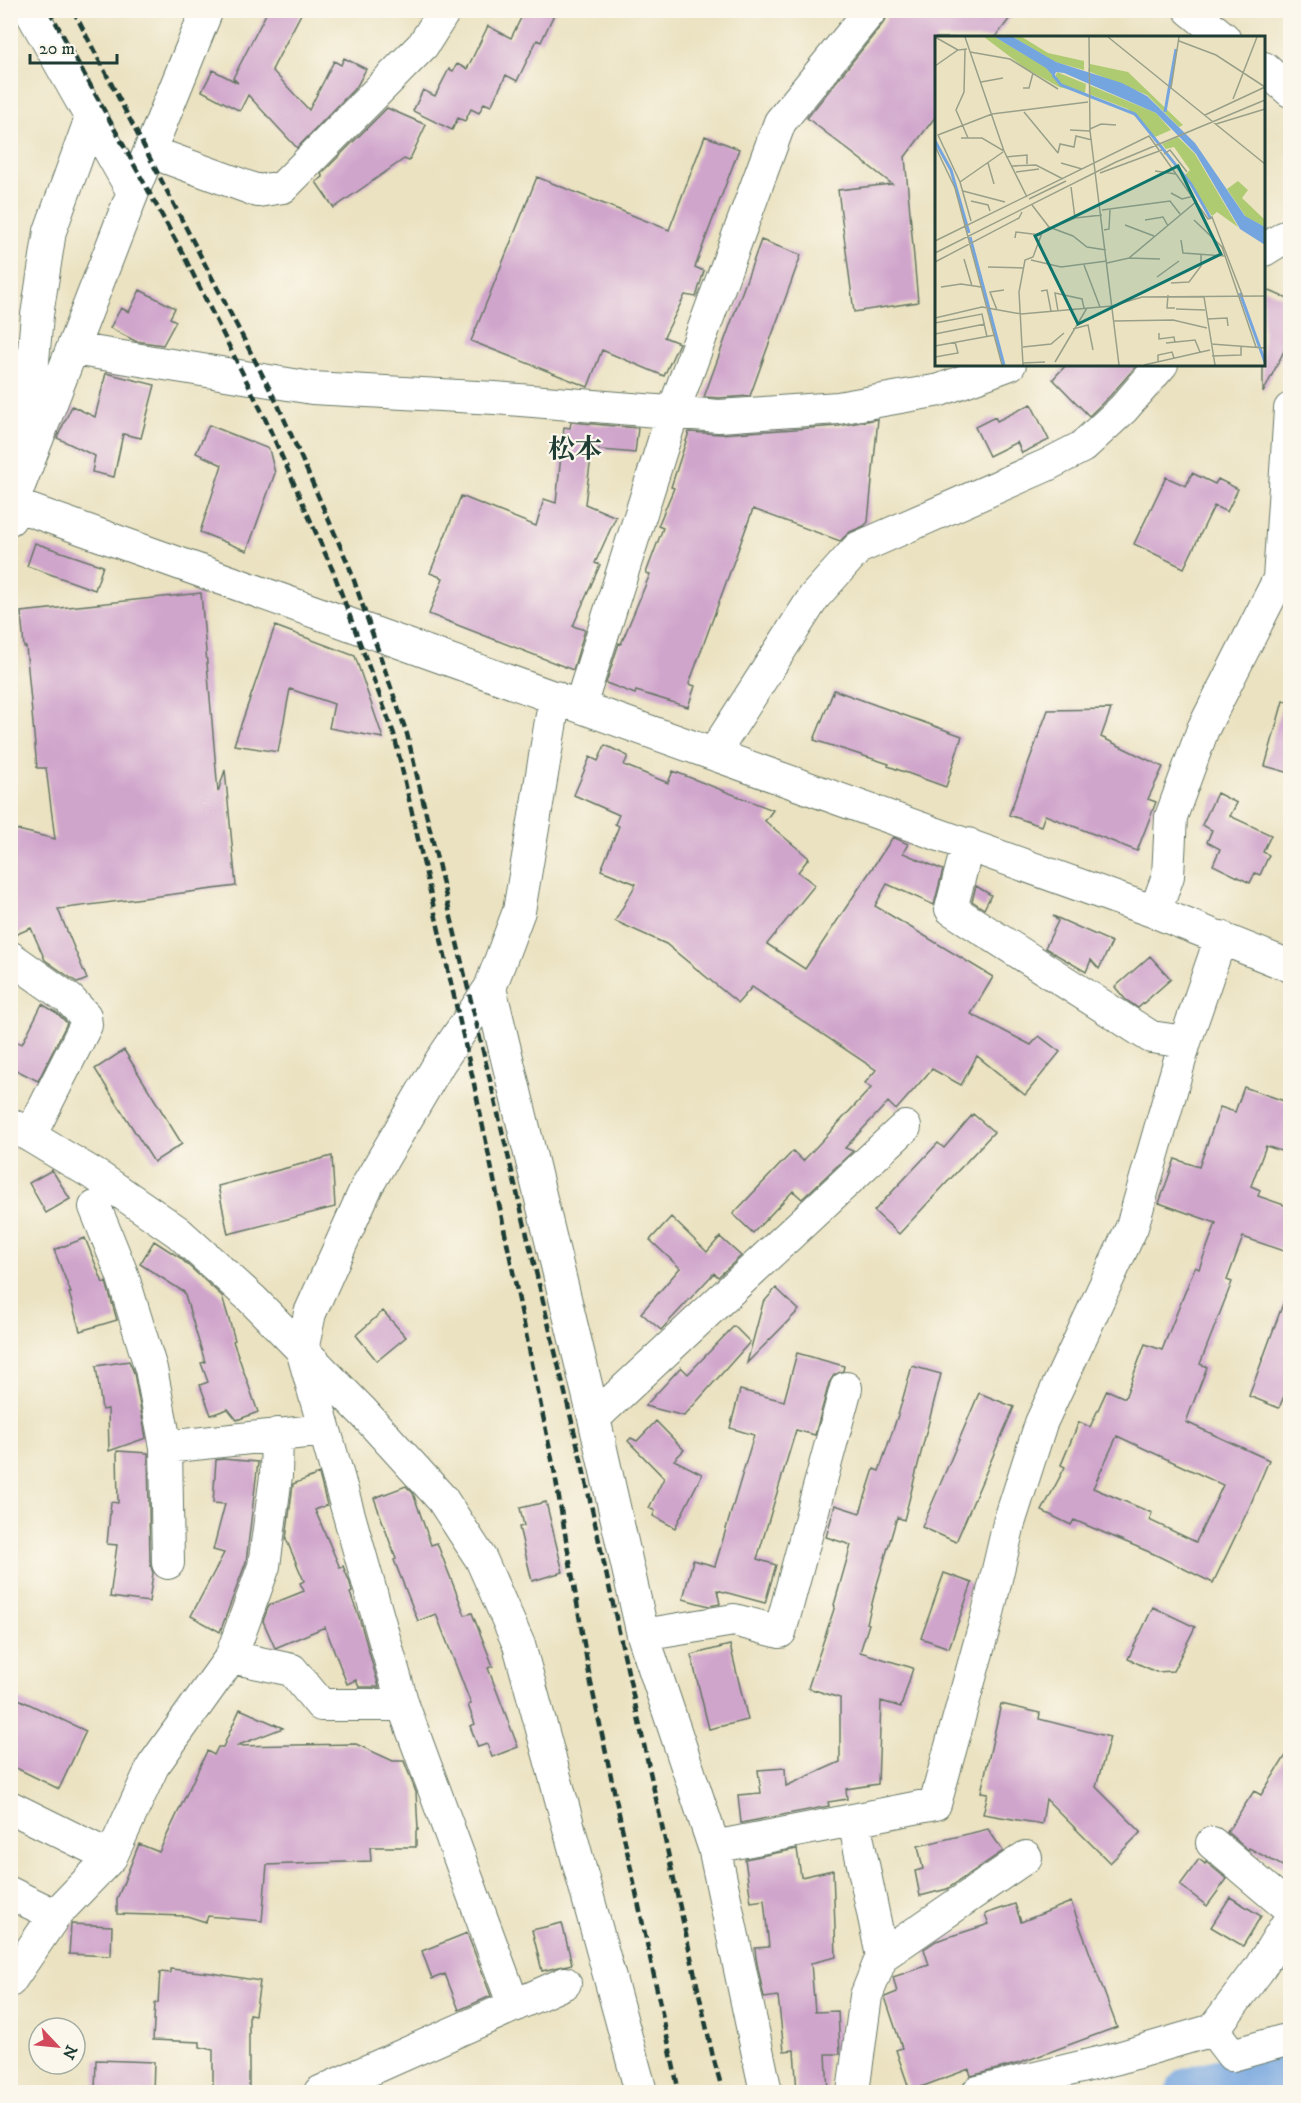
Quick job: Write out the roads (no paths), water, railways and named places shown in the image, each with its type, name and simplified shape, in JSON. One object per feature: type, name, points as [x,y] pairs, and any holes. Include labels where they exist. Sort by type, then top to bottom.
[{"type":"street","points":[[30,10],[133,192]]},
{"type":"street","points":[[207,10],[133,192],[11,509],[714,753],[1155,912],[1290,966]]},
{"type":"street","points":[[151,152],[258,191],[283,186],[423,45],[445,10]]},
{"type":"street","points":[[514,2006],[403,1705],[302,1350],[310,1313],[367,1186],[440,1062],[490,988],[519,910],[567,702],[780,122],[871,10]]},
{"type":"street","points":[[1190,10],[1222,36]]},
{"type":"street","points":[[24,474],[37,315],[50,231],[91,118]]},
{"type":"street","points":[[1265,249],[1290,234]]},
{"type":"street","points":[[73,349],[312,388],[495,398],[719,416],[838,408],[940,390],[1005,366]]},
{"type":"street","points":[[714,753],[814,597],[858,548],[1047,465],[1082,447],[1123,409],[1160,366]]},
{"type":"street","points":[[1155,912],[1168,876],[1171,817],[1203,729],[1285,581],[1290,409]]},
{"type":"street","points":[[968,844],[951,909],[1151,1037],[1185,1042]]},
{"type":"street","points":[[714,1847],[935,1804],[988,1613],[1008,1523],[1041,1423],[1132,1227],[1185,1042],[1221,937]]},
{"type":"street","points":[[10,957],[69,999],[85,1016],[86,1025],[20,1130],[100,1178],[178,1232],[252,1299],[363,1413],[442,1499],[481,1559],[519,1645],[641,2092]]},
{"type":"street","points":[[490,988],[594,1418],[643,1635],[714,1847],[766,2092]]},
{"type":"street","points":[[594,1418],[905,1127]]},
{"type":"street","points":[[95,1207],[122,1274],[151,1369],[166,1447],[168,1563]]},
{"type":"street","points":[[643,1635],[734,1620],[780,1632],[846,1388]]},
{"type":"street","points":[[166,1447],[324,1431]]},
{"type":"street","points":[[10,1981],[55,1915],[111,1857],[153,1766],[231,1657],[264,1566],[276,1476],[277,1434]]},
{"type":"street","points":[[231,1657],[292,1670],[321,1705],[403,1705]]},
{"type":"street","points":[[10,1807],[111,1857]]},
{"type":"street","points":[[853,2092],[866,1996],[882,1956],[854,1821]]},
{"type":"street","points":[[1212,1844],[1290,1909]]},
{"type":"street","points":[[882,1956],[1026,1857]]},
{"type":"street","points":[[10,1893],[55,1915]]},
{"type":"street","points":[[978,2092],[1118,2058],[1213,2030],[1259,1969],[1290,1920]]},
{"type":"street","points":[[320,2092],[566,1983]]},
{"type":"street","points":[[1213,2030],[1232,2055],[1290,2039]]},
{"type":"waterway","points":[[1192,2092],[1290,2070]]},
{"type":"railway","points":[[49,10],[182,252],[263,414],[333,571],[394,734],[473,1079],[554,1469],[590,1679],[679,2092]]},
{"type":"railway","points":[[73,10],[278,405],[349,566],[407,734],[582,1464],[713,2057],[723,2092]]},
{"type":"district","name":"松本","points":[[575,450]]}]
